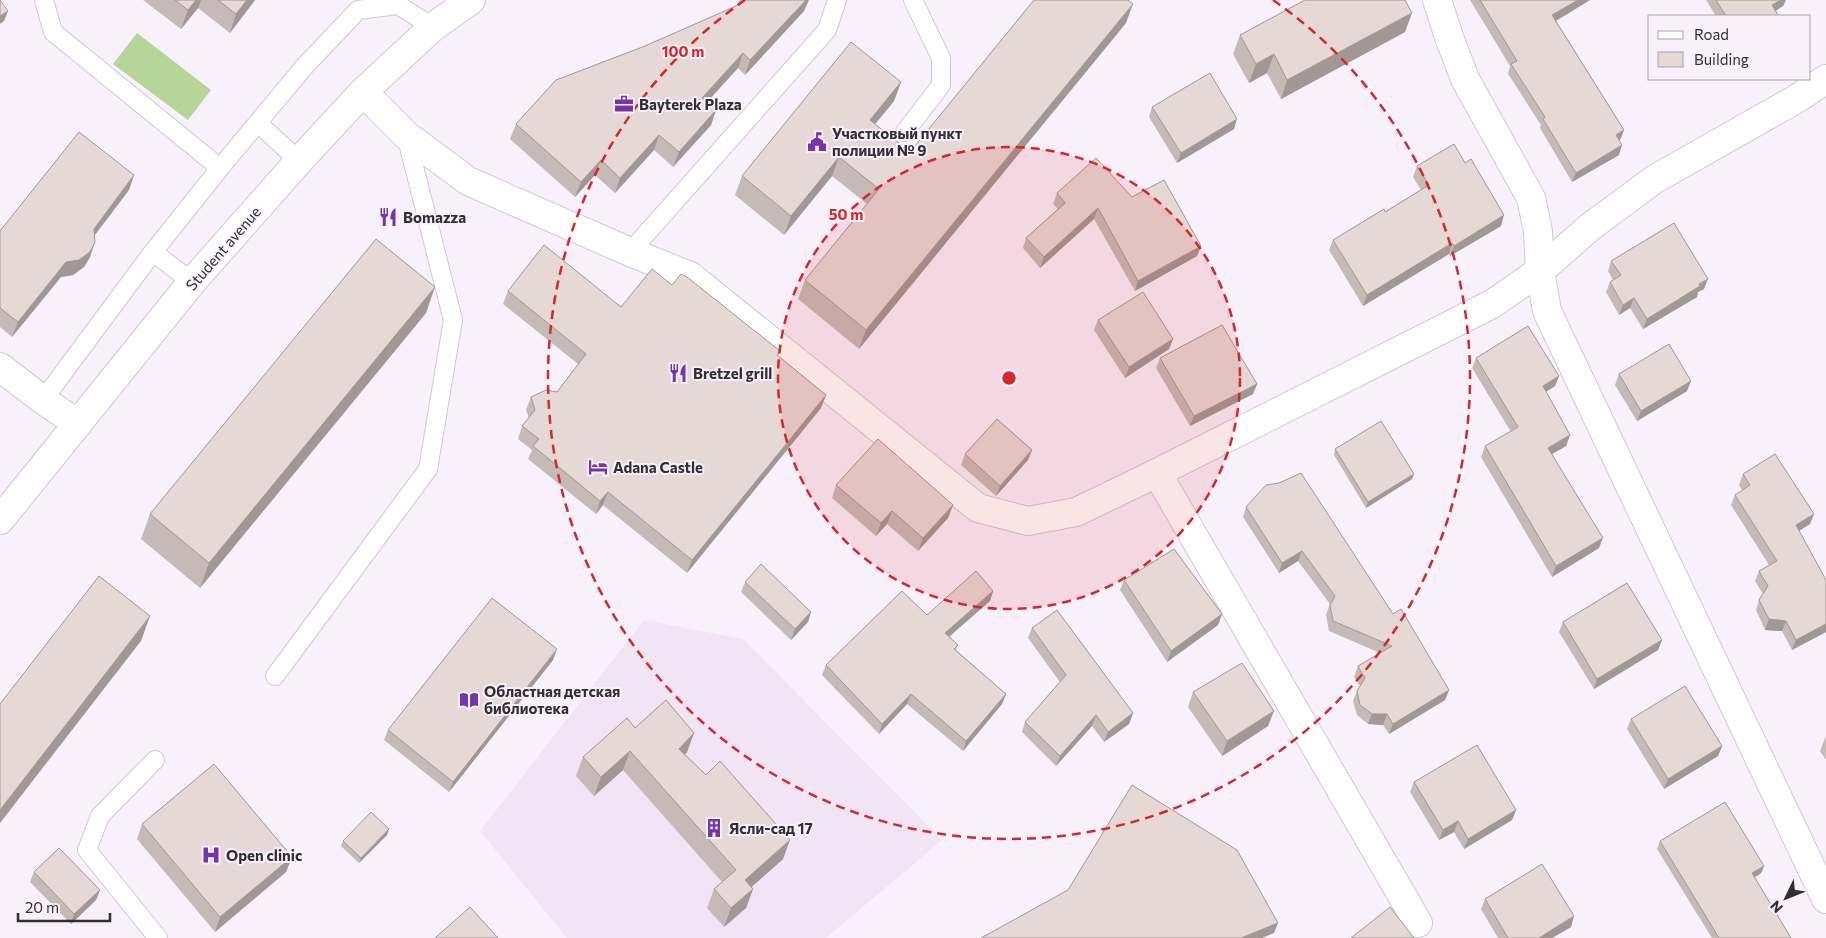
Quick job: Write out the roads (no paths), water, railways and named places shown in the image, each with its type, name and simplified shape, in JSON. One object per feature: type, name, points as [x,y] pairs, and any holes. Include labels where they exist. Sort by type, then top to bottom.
[{"type":"street","name":"Student avenue","points":[[0,520],[192,282],[298,161],[363,92],[433,27],[472,0]]},
{"type":"street","points":[[1437,0],[1465,79],[1531,198],[1538,231],[1540,271],[1547,311],[1826,899]]},
{"type":"street","points":[[363,92],[406,135],[468,181],[630,252],[690,276],[978,508],[1028,521],[1076,512],[1492,304],[1540,271],[1590,227],[1655,179],[1798,98],[1826,79]]},
{"type":"street","points":[[0,367],[78,424]]},
{"type":"street","points":[[1157,473],[1418,923]]},
{"type":"lane","points":[[44,0],[53,32],[220,168]]},
{"type":"lane","points":[[630,252],[827,30],[836,0]]},
{"type":"lane","points":[[905,132],[941,85],[942,58],[913,0]]},
{"type":"lane","points":[[43,400],[153,252],[220,168],[304,67],[358,10],[398,5],[433,27]]},
{"type":"lane","points":[[258,123],[298,161]]},
{"type":"lane","points":[[275,676],[428,469],[454,320],[406,135]]},
{"type":"lane","points":[[153,252],[192,282]]},
{"type":"lane","points":[[155,760],[100,816],[87,850],[158,938]]},
{"type":"place","name":"Bayterek Plaza","points":[[624,104]]},
{"type":"place","name":"Участковый пункт полиции № 9","points":[[817,142]]},
{"type":"place","name":"Bomazza","points":[[388,217]]},
{"type":"place","name":"Bretzel grill","points":[[678,373]]},
{"type":"place","name":"Adana Сastle","points":[[598,467]]},
{"type":"place","name":"Областная детская библиотека","points":[[469,700]]},
{"type":"place","name":"Ясли-сад 17","points":[[714,828]]},
{"type":"place","name":"Open clinic","points":[[211,855]]}]
